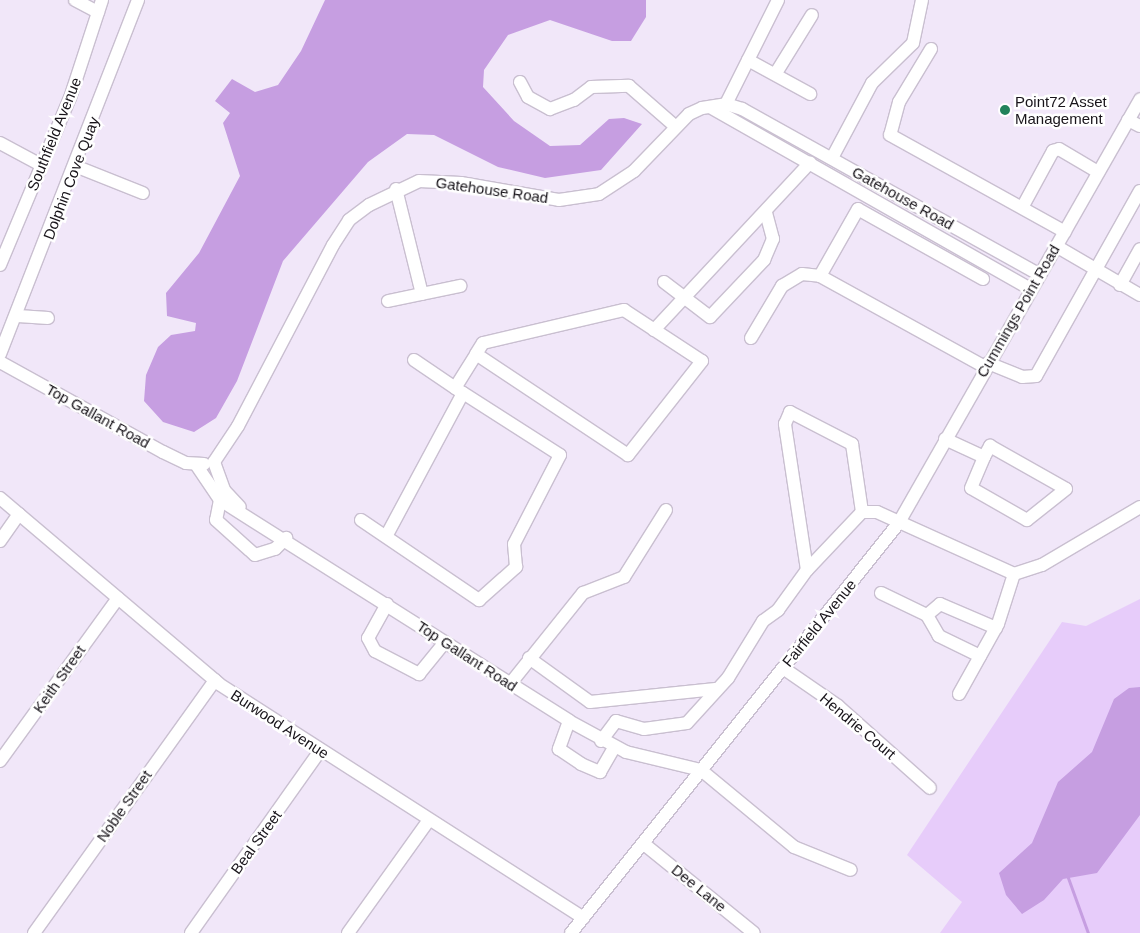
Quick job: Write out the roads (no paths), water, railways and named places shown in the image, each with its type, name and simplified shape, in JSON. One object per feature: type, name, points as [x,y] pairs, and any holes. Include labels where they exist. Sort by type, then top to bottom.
[{"type":"street","points":[[75,0],[100,6]]},
{"type":"street","name":"Dolphin Cove Quay","points":[[0,354],[18,316],[138,0]]},
{"type":"street","points":[[726,104],[778,0]]},
{"type":"street","points":[[832,158],[872,83],[913,43],[922,0]]},
{"type":"street","name":"Southfield Avenue","points":[[0,265],[87,51],[100,6]]},
{"type":"street","points":[[776,74],[812,15]]},
{"type":"street","points":[[931,49],[900,102],[890,135],[1012,205],[1023,206],[1065,232]]},
{"type":"street","points":[[748,60],[810,94]]},
{"type":"street","points":[[520,82],[528,98],[550,109],[574,100],[591,87],[629,86],[676,126]]},
{"type":"street","name":"Cummings Point Road","points":[[898,524],[1140,99]]},
{"type":"street","name":"Gatehouse Road","points":[[214,462],[238,426],[342,231],[369,205],[396,189],[440,180],[559,200],[581,198],[614,187],[689,114],[710,107],[726,104],[832,158],[1040,275]]},
{"type":"street","name":"Gatehouse Road","points":[[710,107],[1032,289]]},
{"type":"street","points":[[1128,120],[1140,126]]},
{"type":"street","points":[[0,143],[42,165]]},
{"type":"street","points":[[1023,206],[1053,151],[1059,149],[1098,172]]},
{"type":"street","points":[[654,330],[766,213],[810,162]]},
{"type":"street","points":[[75,166],[143,193]]},
{"type":"street","points":[[396,189],[422,294]]},
{"type":"street","points":[[751,338],[782,286],[802,274],[820,276],[987,365],[1022,377],[1036,376],[1140,191]]},
{"type":"street","points":[[820,276],[858,209],[983,279]]},
{"type":"street","points":[[664,282],[683,300],[710,317],[743,286],[764,260],[773,240],[766,213]]},
{"type":"street","points":[[1056,246],[1096,272],[1140,295]]},
{"type":"street","points":[[1120,285],[1140,249]]},
{"type":"street","points":[[388,301],[460,286]]},
{"type":"street","points":[[414,360],[459,390],[560,455],[514,544],[516,567],[479,600],[388,542],[387,535],[459,390],[476,354],[483,343],[503,336],[624,310],[702,361],[628,455],[476,354]]},
{"type":"street","points":[[18,316],[48,318]]},
{"type":"street","name":"Top Gallant Road","points":[[0,362],[163,452],[197,466],[220,500],[286,538],[601,741],[614,748],[701,770]]},
{"type":"street","points":[[807,570],[786,424],[790,412],[852,444],[862,512]]},
{"type":"street","points":[[945,439],[984,457]]},
{"type":"street","points":[[990,446],[1066,489],[1027,520],[972,488],[984,457],[990,446]]},
{"type":"street","points":[[197,466],[214,462]]},
{"type":"street","name":"Top Gallant Road","points":[[214,462],[224,490],[245,513]]},
{"type":"street","name":"Burwood Avenue","points":[[0,498],[215,680],[320,751],[583,918]]},
{"type":"street","points":[[220,500],[216,520],[255,554],[275,549],[286,538]]},
{"type":"street","points":[[601,741],[616,722],[644,729],[687,723],[714,689],[728,678],[763,622],[778,610],[807,570],[862,512],[877,512],[898,524],[1014,574],[1042,565],[1140,507]]},
{"type":"street","points":[[510,684],[583,593],[624,577],[666,510]]},
{"type":"street","points":[[0,542],[19,514]]},
{"type":"street","points":[[361,520],[387,535]]},
{"type":"street","name":"Fairfield Avenue","points":[[572,933],[898,524]]},
{"type":"street","points":[[959,694],[996,628],[1014,574]]},
{"type":"street","points":[[881,592],[927,615],[938,636],[980,656]]},
{"type":"street","name":"Keith Street","points":[[0,762],[118,598]]},
{"type":"street","points":[[387,604],[368,638],[375,651],[419,674],[446,642]]},
{"type":"street","points":[[927,615],[940,604],[996,628]]},
{"type":"street","points":[[529,658],[590,702],[714,689]]},
{"type":"street","name":"Hendrie Court","points":[[783,668],[838,706],[930,788]]},
{"type":"street","name":"Noble Street","points":[[34,933],[215,680]]},
{"type":"street","points":[[569,721],[559,749],[581,764],[600,772],[614,748]]},
{"type":"street","name":"Beal Street","points":[[191,933],[320,751]]},
{"type":"street","points":[[701,770],[794,847],[851,870]]},
{"type":"street","points":[[348,933],[429,820]]},
{"type":"street","name":"Dee Lane","points":[[644,844],[754,933]]},
{"type":"waterway","points":[[1067,875],[1088,933]]},
{"type":"place","name":"Point72 Asset Management","points":[[1005,110]]}]
